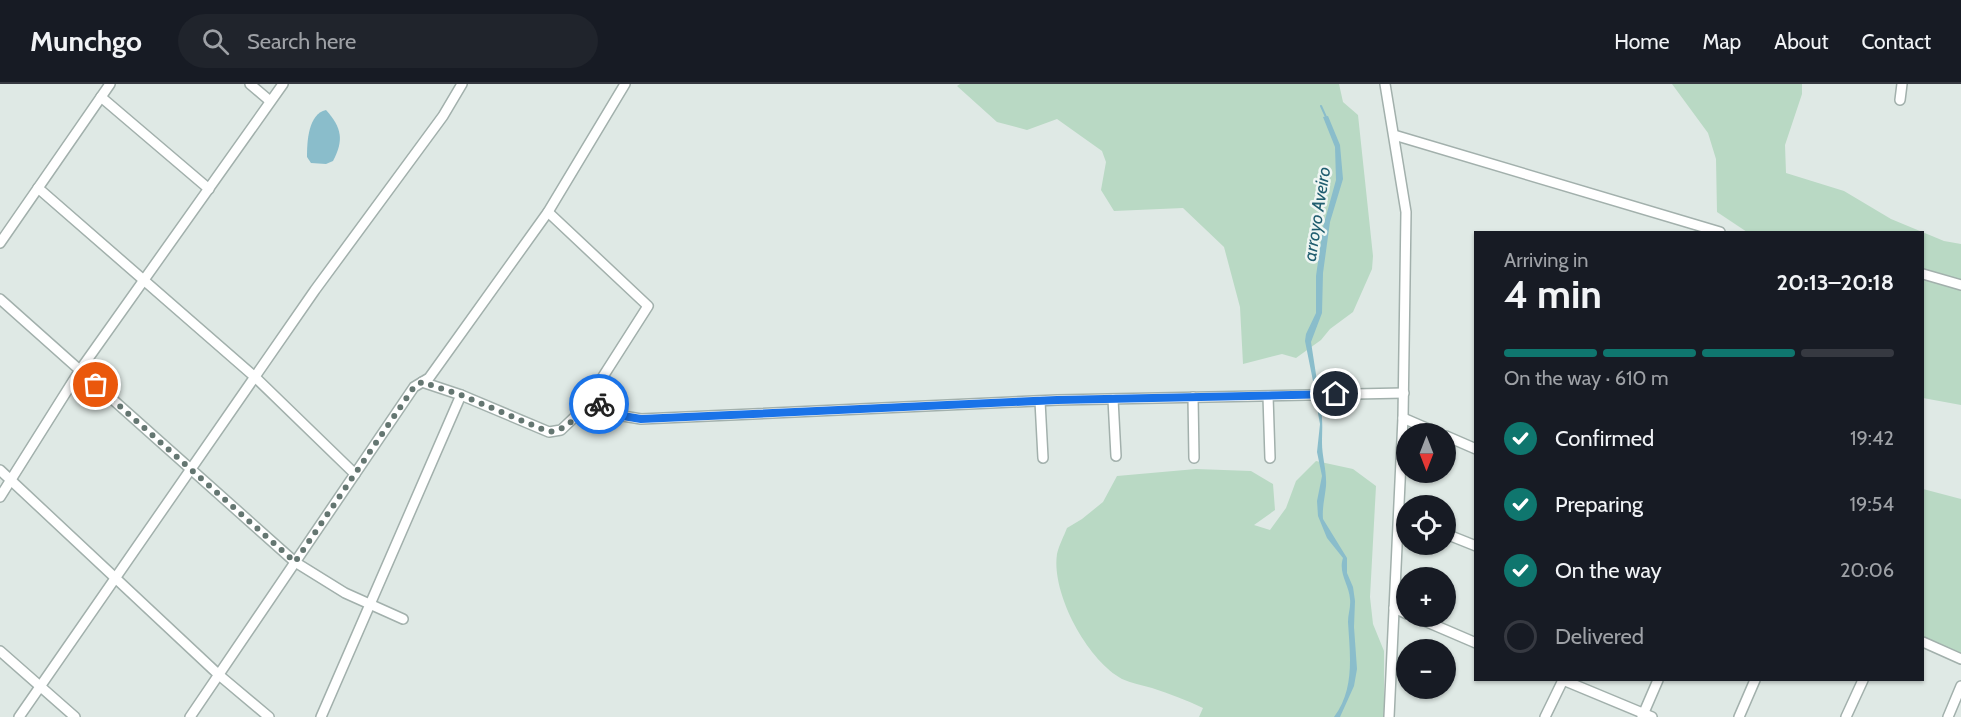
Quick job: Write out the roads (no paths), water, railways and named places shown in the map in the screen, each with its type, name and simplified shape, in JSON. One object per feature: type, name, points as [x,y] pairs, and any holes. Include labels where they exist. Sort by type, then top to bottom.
[{"type":"street","points":[[0,243],[110,84]]},
{"type":"street","points":[[250,84],[270,101]]},
{"type":"street","points":[[0,497],[80,370],[283,84]]},
{"type":"street","points":[[20,717],[315,290],[442,116],[462,84]]},
{"type":"street","points":[[190,717],[414,387],[429,378],[548,212],[625,84]]},
{"type":"street","points":[[1385,84],[1406,212],[1403,495]]},
{"type":"street","points":[[1900,100],[1902,84]]},
{"type":"street","points":[[101,97],[209,189]]},
{"type":"street","points":[[1394,135],[1717,231]]},
{"type":"street","points":[[38,188],[255,377],[355,474]]},
{"type":"street","points":[[422,382],[461,395],[549,432],[561,430],[590,398],[648,306],[548,212]]},
{"type":"street","points":[[1924,274],[1961,285]]},
{"type":"street","points":[[0,299],[295,562],[345,593],[403,619]]},
{"type":"street","points":[[590,398],[617,415],[641,419],[1040,400],[1404,393]]},
{"type":"street","points":[[321,717],[461,395]]},
{"type":"street","points":[[1268,396],[1269,458]]},
{"type":"street","points":[[1193,397],[1194,458]]},
{"type":"street","points":[[1113,399],[1116,456]]},
{"type":"street","points":[[1040,400],[1043,458]]},
{"type":"street","points":[[1403,418],[1415,423]]},
{"type":"street","points":[[1456,440],[1474,447]]},
{"type":"street","points":[[0,470],[219,675],[269,717]]},
{"type":"street","points":[[1456,538],[1474,545]]},
{"type":"street","points":[[1389,717],[1394,608],[1399,555]]},
{"type":"street","points":[[1439,627],[1474,642]]},
{"type":"street","points":[[1924,642],[1961,659]]},
{"type":"street","points":[[0,651],[75,717]]},
{"type":"street","points":[[1545,717],[1563,681]]},
{"type":"street","points":[[1565,681],[1646,716],[1658,681]]},
{"type":"street","points":[[1739,717],[1755,681]]},
{"type":"street","points":[[1846,717],[1863,681]]},
{"type":"street","points":[[1948,717],[1961,686]]},
{"type":"water","points":[[326,110],[340,134],[339,147],[333,161],[326,164],[311,163],[307,157],[310,129],[315,117]]},
{"type":"water","points":[[1328,116],[1340,145],[1343,179],[1330,222],[1323,273],[1322,313],[1311,342],[1317,381],[1313,381],[1305,341],[1316,313],[1316,276],[1323,227],[1336,180],[1335,147],[1323,117]]},
{"type":"water","points":[[1317,396],[1322,414],[1322,448],[1326,480],[1323,519],[1347,558],[1347,573],[1353,587],[1355,601],[1357,669],[1354,686],[1340,717],[1334,717],[1345,695],[1350,671],[1348,622],[1350,599],[1342,569],[1343,558],[1327,538],[1318,516],[1317,501],[1322,476],[1317,452],[1320,424],[1315,397]]},
{"type":"waterway","name":"arroyo Aveiro","points":[[1321,106],[1326,117]]},
{"type":"waterway","name":"arroyo Aveiro","points":[[1314,378],[1316,387]]}]
